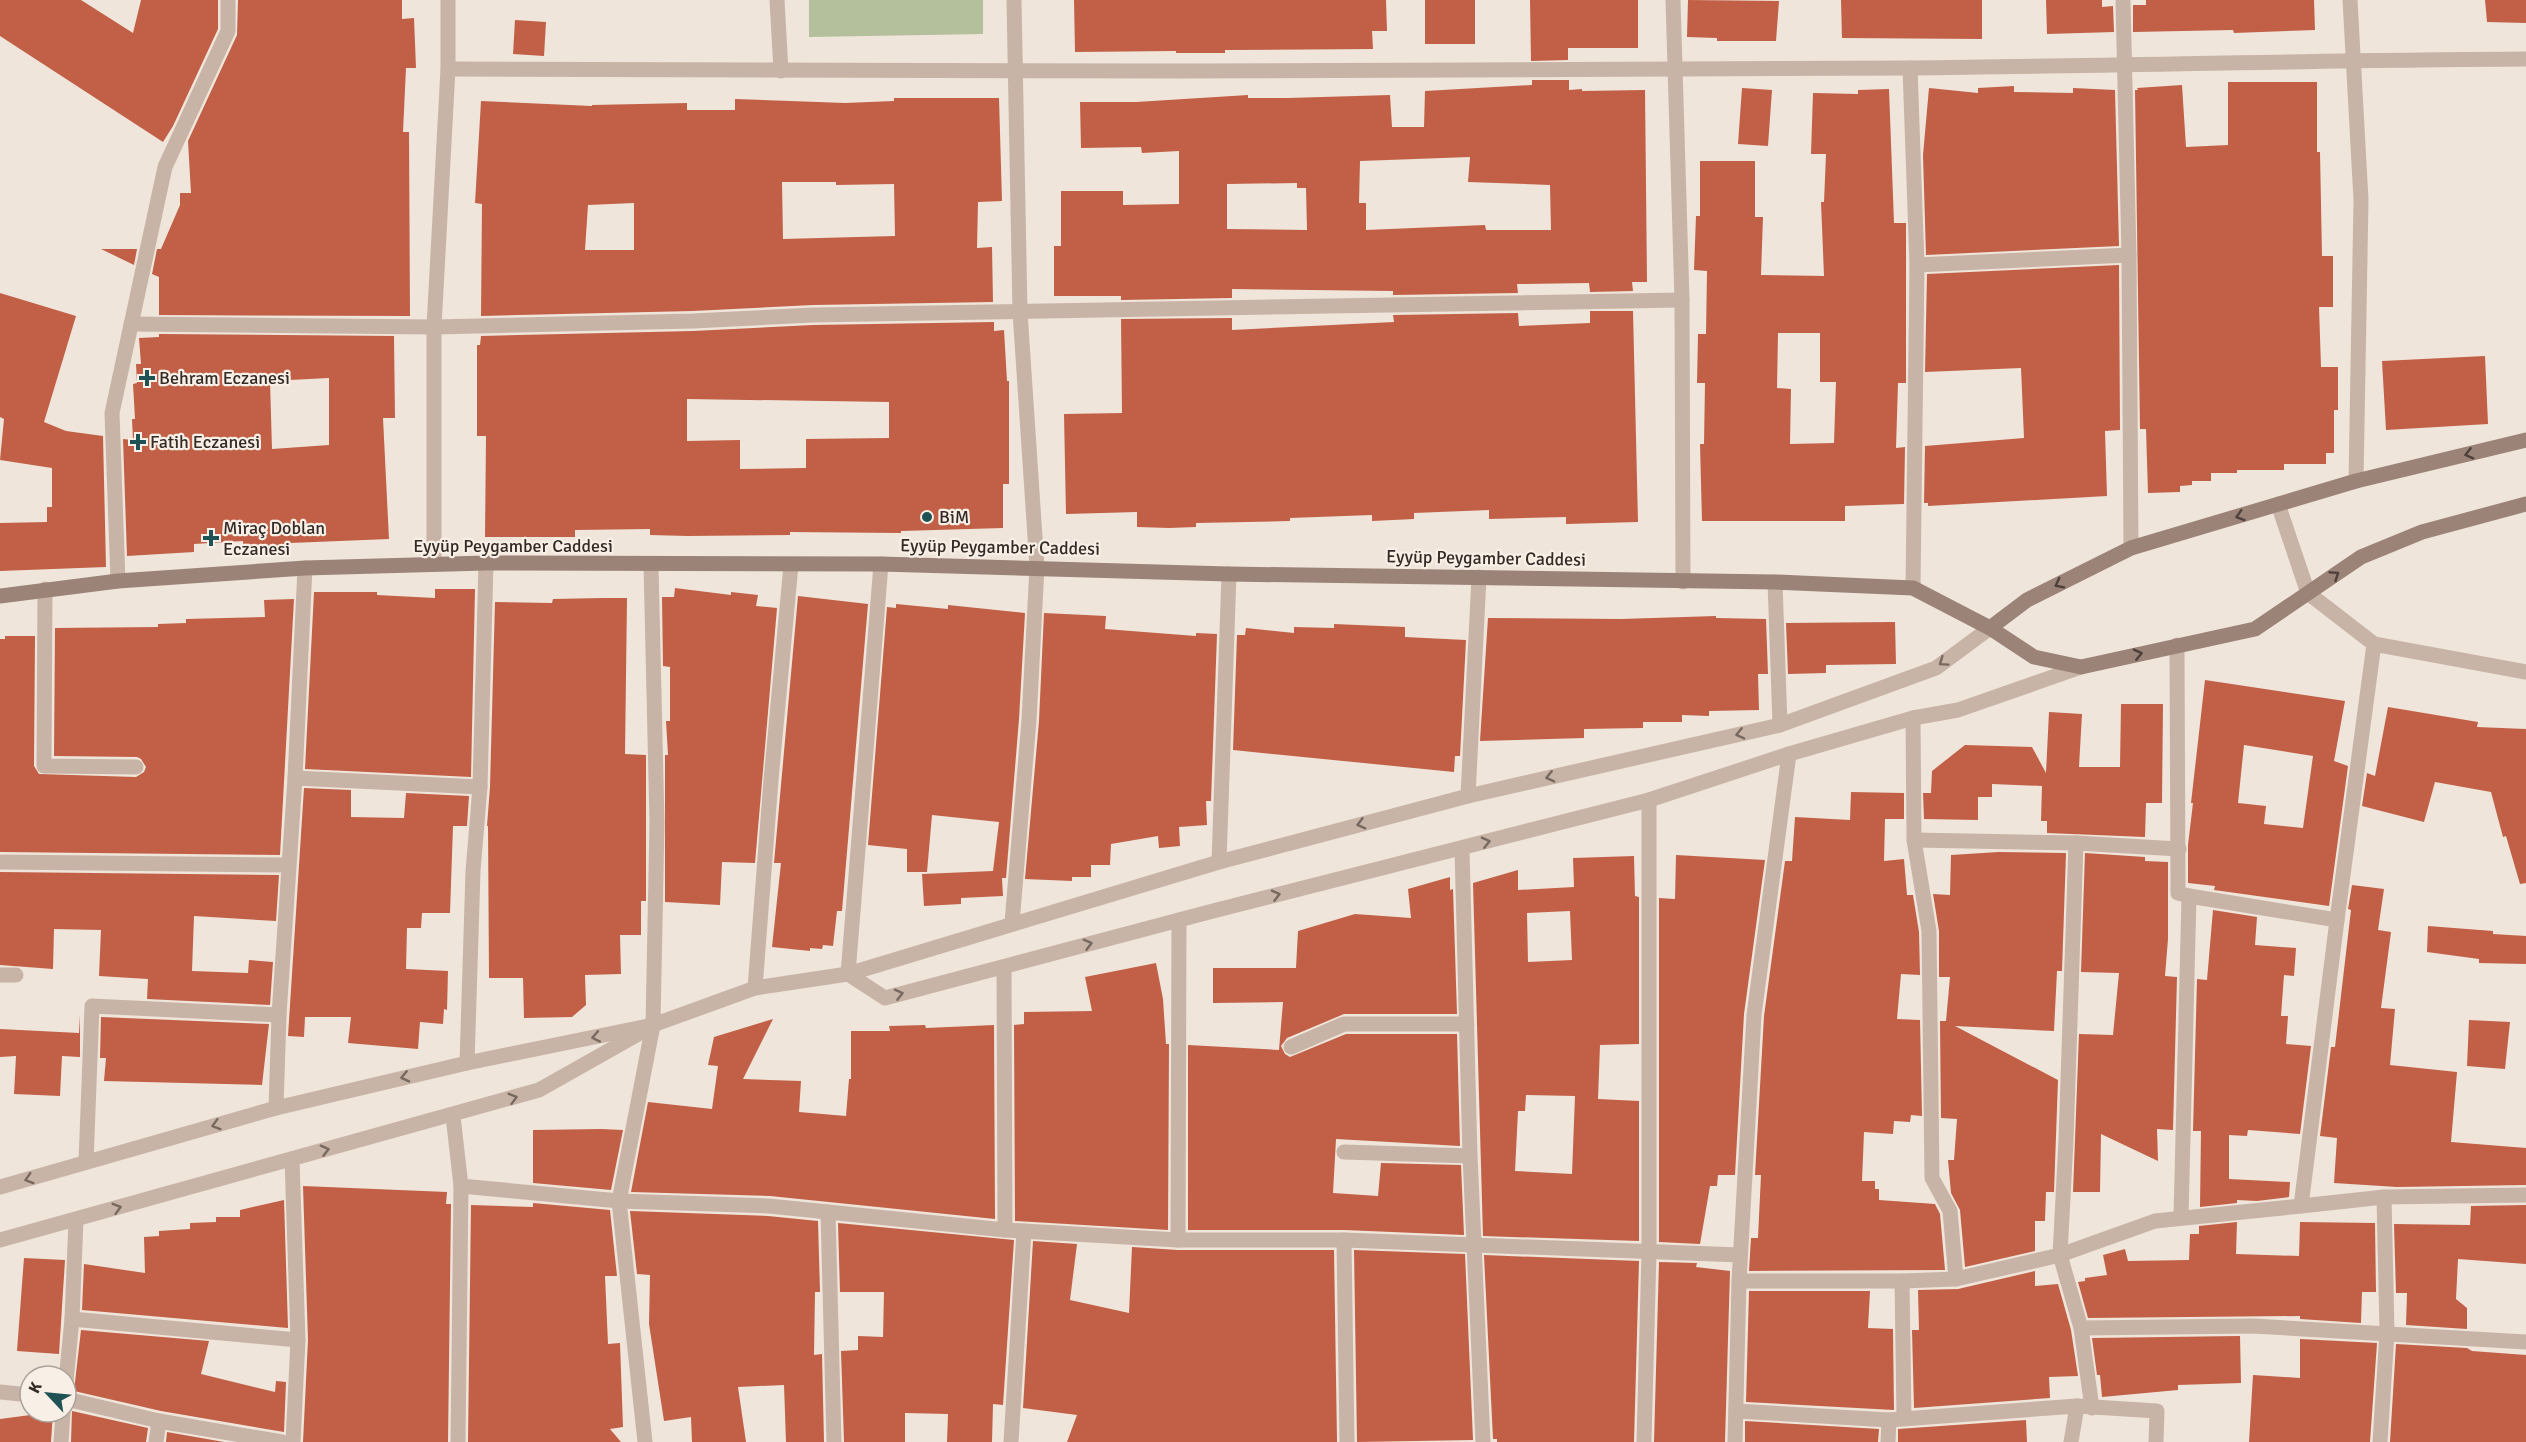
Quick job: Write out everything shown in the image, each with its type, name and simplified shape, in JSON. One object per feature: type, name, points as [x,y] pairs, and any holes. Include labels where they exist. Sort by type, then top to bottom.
[{"type":"main road","points":[[1990,628],[2027,600],[2131,548],[2356,481],[2526,440]]},
{"type":"main road","points":[[2081,667],[2255,629],[2361,557],[2412,536],[2526,504]]},
{"type":"main road","name":"Eyyüp Peygamber Caddesi","points":[[0,596],[118,581],[305,567],[486,563],[881,564],[1229,574],[1775,582],[1913,588],[1990,628],[2034,657],[2081,667]]},
{"type":"street","points":[[118,581],[112,413],[165,168],[228,31],[228,0]]},
{"type":"street","points":[[434,564],[434,327],[448,69],[448,0]]},
{"type":"street","points":[[777,0],[781,71]]},
{"type":"street","points":[[1012,923],[1029,720],[1037,567],[1020,312],[1014,0]]},
{"type":"street","points":[[1673,0],[1677,68],[1682,300],[1683,582]]},
{"type":"street","points":[[2123,0],[2129,255],[2131,548]]},
{"type":"street","points":[[2350,0],[2361,200],[2356,481]]},
{"type":"street","points":[[448,69],[1014,72],[1910,68],[2354,60],[2526,60]]},
{"type":"street","points":[[1910,68],[1917,265],[1913,588]]},
{"type":"street","points":[[1917,265],[2129,255]]},
{"type":"street","points":[[131,324],[434,327],[693,321],[813,315],[1682,300]]},
{"type":"street","points":[[2278,504],[2308,593],[2374,644],[2526,672]]},
{"type":"street","points":[[467,1063],[473,872],[480,787],[486,563]]},
{"type":"street","points":[[848,974],[881,564]]},
{"type":"street","points":[[645,1442],[619,1201],[653,1025],[657,823],[651,565]]},
{"type":"street","points":[[755,988],[791,565]]},
{"type":"street","points":[[276,1108],[279,1014],[295,778],[305,567]]},
{"type":"street","points":[[1219,862],[1229,574]]},
{"type":"street","points":[[1468,796],[1479,577]]},
{"type":"street","points":[[1775,582],[1780,725]]},
{"type":"street","points":[[45,590],[44,766],[136,767]]},
{"type":"street","points":[[0,1187],[276,1108],[467,1063],[653,1025],[755,988],[848,974],[1219,862],[1468,796],[1780,725],[1936,668],[1990,628]]},
{"type":"street","points":[[2301,1206],[2374,644]]},
{"type":"street","points":[[2177,645],[2178,893],[2337,920]]},
{"type":"street","points":[[848,974],[885,998],[1649,800],[1789,754],[1913,718],[1958,710],[2081,667]]},
{"type":"street","points":[[1913,718],[1914,840],[1929,931],[1932,1178],[1950,1211],[1956,1279]]},
{"type":"street","points":[[1735,1442],[1738,1281],[1754,1015],[1789,754]]},
{"type":"street","points":[[295,778],[480,787]]},
{"type":"street","points":[[1644,1442],[1649,1252],[1649,800]]},
{"type":"street","points":[[1914,840],[2076,843],[2179,849]]},
{"type":"street","points":[[2071,1442],[2084,1407],[2081,1328],[2060,1255],[2076,843]]},
{"type":"street","points":[[1462,849],[1470,1156],[1483,1442]]},
{"type":"street","points":[[0,862],[288,865]]},
{"type":"street","points":[[2181,1217],[2189,896]]},
{"type":"street","points":[[1179,920],[1179,1240]]},
{"type":"street","points":[[1004,967],[1005,1230]]},
{"type":"street","points":[[0,975],[16,975]]},
{"type":"street","points":[[86,1162],[92,1006],[279,1014]]},
{"type":"street","points":[[1291,1047],[1344,1024],[1467,1024]]},
{"type":"street","points":[[0,1240],[453,1116],[539,1090],[653,1025]]},
{"type":"street","points":[[453,1116],[462,1186],[458,1442]]},
{"type":"street","points":[[1344,1152],[1470,1156]]},
{"type":"street","points":[[292,1159],[298,1340],[293,1442]]},
{"type":"street","points":[[462,1186],[619,1201],[769,1206],[1005,1230],[1179,1240],[1344,1240],[1740,1255]]},
{"type":"street","points":[[1738,1281],[1956,1279],[2060,1255],[2155,1221],[2181,1217],[2384,1197],[2526,1195]]},
{"type":"street","points":[[2380,1442],[2387,1334],[2384,1197]]},
{"type":"street","points":[[828,1212],[834,1442]]},
{"type":"street","points":[[68,1364],[76,1220]]},
{"type":"street","points":[[1011,1442],[1024,1231]]},
{"type":"street","points":[[1344,1240],[1347,1442]]},
{"type":"street","points":[[1888,1442],[1896,1419],[1902,1281]]},
{"type":"street","points":[[72,1319],[298,1340]]},
{"type":"street","points":[[2081,1328],[2253,1326],[2526,1342]]},
{"type":"street","points":[[0,1392],[18,1394]]},
{"type":"street","points":[[78,1402],[159,1420],[282,1442]]},
{"type":"street","points":[[1736,1411],[1896,1419],[2084,1407],[2157,1411],[2156,1442]]},
{"type":"street","points":[[156,1442],[159,1420]]},
{"type":"street","points":[[61,1442],[62,1424]]},
{"type":"green space","points":[[809,0],[983,0],[983,34],[809,37]]},
{"type":"building","points":[[0,0],[81,0],[133,33],[141,0],[218,0],[218,29],[173,126],[163,142],[0,36]]},
{"type":"building","points":[[238,0],[402,0],[402,19],[414,18],[416,68],[406,68],[403,132],[409,132],[410,316],[159,315],[159,277],[152,274],[157,249],[161,249],[180,205],[180,193],[191,193],[188,141],[237,35]]},
{"type":"building","points":[[1074,0],[1386,0],[1387,31],[1372,31],[1373,49],[1225,50],[1225,53],[1075,52]]},
{"type":"building","points":[[1425,0],[1475,0],[1475,44],[1425,44]]},
{"type":"building","points":[[1530,0],[1638,0],[1638,48],[1568,48],[1568,60],[1531,61]]},
{"type":"building","points":[[1688,0],[1779,1],[1776,41],[1717,41],[1717,38],[1687,37]]},
{"type":"building","points":[[1841,0],[1982,0],[1982,39],[1842,38]]},
{"type":"building","points":[[2046,0],[2102,0],[2102,7],[2113,6],[2114,32],[2047,34]]},
{"type":"building","points":[[2146,0],[2314,0],[2315,30],[2234,33],[2233,30],[2133,32],[2133,5],[2146,5]]},
{"type":"building","points":[[2485,0],[2526,0],[2526,23],[2487,22]]},
{"type":"building","points":[[515,20],[546,22],[544,56],[513,54]]},
{"type":"building","points":[[1532,80],[1569,80],[1569,90],[1645,90],[1647,282],[1632,282],[1633,291],[1590,292],[1589,283],[1517,284],[1518,293],[1393,295],[1393,291],[1232,289],[1232,298],[1121,300],[1121,296],[1054,296],[1054,246],[1061,246],[1061,191],[1123,191],[1123,205],[1179,204],[1179,151],[1142,153],[1141,147],[1081,148],[1080,102],[1136,102],[1248,95],[1248,98],[1288,98],[1390,95],[1392,127],[1424,127],[1425,91],[1532,85]],"holes":[[[1470,157],[1468,182],[1550,185],[1551,230],[1486,230],[1485,225],[1366,230],[1366,203],[1359,203],[1360,161]],[[1297,183],[1297,188],[1306,188],[1307,230],[1227,229],[1227,184]]]},
{"type":"building","points":[[2228,82],[2317,82],[2317,152],[2320,152],[2322,256],[2333,256],[2333,307],[2319,307],[2321,367],[2338,367],[2338,410],[2334,410],[2334,453],[2326,453],[2326,464],[2284,464],[2284,470],[2237,470],[2237,473],[2211,473],[2211,481],[2192,481],[2192,485],[2180,486],[2180,492],[2148,493],[2146,429],[2140,429],[2135,90],[2182,85],[2186,147],[2228,145]]},
{"type":"building","points":[[2014,86],[2014,92],[2073,93],[2073,88],[2115,90],[2119,246],[1926,255],[1923,155],[1929,88],[1978,93],[1978,88]]},
{"type":"building","points":[[1742,88],[1772,90],[1768,146],[1738,144]]},
{"type":"building","points":[[1889,89],[1894,223],[1906,223],[1906,383],[1898,383],[1896,448],[1905,447],[1904,504],[1845,506],[1845,521],[1702,521],[1700,444],[1704,444],[1705,383],[1697,383],[1698,334],[1706,334],[1707,271],[1694,270],[1696,216],[1700,216],[1700,161],[1755,161],[1755,217],[1763,217],[1761,275],[1824,276],[1821,202],[1824,202],[1826,154],[1811,154],[1813,93],[1858,94],[1858,90]],"holes":[[[1778,333],[1820,333],[1820,382],[1836,382],[1834,443],[1790,444],[1791,389],[1777,388]]]},
{"type":"building","points":[[894,98],[999,98],[1002,201],[978,202],[977,248],[992,247],[993,302],[813,305],[693,311],[481,316],[482,204],[475,203],[481,101],[592,106],[687,103],[687,110],[735,110],[735,99],[845,103],[894,101]],"holes":[[[782,182],[836,182],[836,185],[894,184],[895,236],[783,239]],[[634,203],[634,250],[585,250],[588,205]]]},
{"type":"building","points":[[101,249],[137,249],[134,265]]},
{"type":"building","points":[[2119,265],[2120,430],[2105,431],[2107,496],[1928,506],[1928,503],[1924,503],[1925,446],[2024,438],[2021,368],[1925,372],[1927,274]]},
{"type":"building","points":[[0,293],[76,316],[44,422],[66,431],[103,436],[106,567],[0,571],[0,523],[47,522],[47,507],[52,507],[52,468],[0,460],[4,419],[0,417]]},
{"type":"building","points":[[1590,311],[1633,311],[1638,522],[1566,524],[1566,517],[1489,519],[1489,510],[1414,513],[1414,519],[1372,521],[1372,515],[1290,518],[1290,521],[1196,523],[1196,527],[1169,528],[1137,527],[1137,512],[1066,514],[1064,414],[1122,413],[1121,319],[1232,318],[1232,330],[1394,322],[1393,315],[1518,313],[1519,326],[1590,323]]},
{"type":"building","points":[[994,322],[994,331],[1004,330],[1007,381],[1009,381],[1009,484],[1003,484],[1003,528],[901,531],[901,533],[790,532],[790,535],[688,536],[650,535],[650,529],[575,530],[575,537],[485,537],[486,436],[477,436],[477,345],[480,345],[481,336],[693,331],[813,325]],"holes":[[[687,399],[889,402],[889,438],[806,439],[806,468],[740,469],[740,440],[687,441]]]},
{"type":"building","points":[[159,334],[394,336],[395,418],[383,418],[389,539],[290,543],[290,546],[243,549],[243,541],[194,544],[194,552],[127,556],[123,439],[133,440],[132,419],[135,419],[133,384],[137,383],[136,364],[141,364],[139,338],[159,337]],"holes":[[[329,378],[329,445],[272,449],[270,381]]]},
{"type":"building","points":[[2485,356],[2488,424],[2386,430],[2382,361]]},
{"type":"building","points":[[675,588],[731,595],[731,592],[758,595],[756,606],[777,608],[755,863],[722,862],[720,905],[665,902],[665,755],[668,755],[666,721],[670,721],[670,667],[663,666],[662,597],[674,597]]},
{"type":"building","points":[[435,589],[475,589],[471,777],[305,769],[314,592],[377,592],[377,595],[435,598]]},
{"type":"building","points":[[798,596],[868,604],[842,911],[837,911],[833,946],[823,945],[822,949],[810,948],[810,951],[772,947],[781,863],[774,863]]},
{"type":"building","points":[[627,598],[625,754],[646,755],[646,901],[641,901],[641,935],[620,935],[621,974],[585,975],[586,1005],[572,1017],[524,1018],[523,978],[489,978],[487,826],[495,602],[552,603],[553,599]]},
{"type":"building","points":[[294,599],[280,855],[0,852],[0,639],[5,639],[5,636],[35,636],[34,766],[39,774],[136,777],[144,772],[146,767],[137,757],[54,756],[55,628],[158,627],[158,624],[186,623],[186,619],[265,617],[264,600]]},
{"type":"building","points":[[896,604],[948,609],[948,605],[1025,613],[1006,878],[1002,878],[1003,896],[961,898],[961,904],[924,906],[922,874],[993,871],[999,822],[932,815],[927,872],[907,872],[907,849],[868,845],[887,607],[896,608]]},
{"type":"building","points":[[1044,613],[1106,616],[1105,629],[1196,636],[1196,633],[1217,634],[1211,801],[1206,801],[1207,825],[1179,827],[1180,846],[1159,848],[1158,836],[1111,844],[1110,865],[1091,865],[1091,877],[1072,877],[1072,881],[1025,879],[1039,721]]},
{"type":"building","points":[[1716,616],[1716,618],[1766,619],[1768,674],[1758,674],[1759,710],[1709,711],[1709,716],[1682,715],[1682,722],[1643,722],[1643,728],[1584,729],[1584,738],[1480,741],[1488,618],[1621,619]]},
{"type":"building","points":[[1895,622],[1896,664],[1826,665],[1826,673],[1788,674],[1786,623]]},
{"type":"building","points":[[1334,624],[1405,627],[1405,637],[1466,640],[1460,756],[1455,756],[1454,772],[1233,750],[1237,635],[1245,635],[1246,628],[1294,633],[1294,627],[1334,628]]},
{"type":"building","points":[[2205,680],[2345,701],[2334,761],[2348,766],[2329,906],[2214,890],[2215,886],[2188,883],[2188,845],[2193,803],[2191,803]],"holes":[[[2244,745],[2313,756],[2303,828],[2264,824],[2266,806],[2238,803]]]},
{"type":"building","points":[[2121,704],[2163,704],[2162,803],[2146,803],[2145,837],[2047,833],[2047,821],[2041,821],[2042,786],[1992,784],[1992,797],[1978,797],[1978,820],[1924,819],[1923,793],[1931,793],[1932,771],[1965,745],[2032,747],[2046,773],[2049,712],[2082,714],[2079,767],[2120,767]]},
{"type":"building","points":[[2388,707],[2478,722],[2477,727],[2526,729],[2526,883],[2520,884],[2506,836],[2503,837],[2491,792],[2435,782],[2424,822],[2362,806],[2367,773],[2375,776]]},
{"type":"building","points":[[304,788],[351,790],[351,817],[404,818],[406,793],[469,796],[467,826],[453,826],[450,913],[422,913],[421,928],[407,928],[406,969],[448,971],[447,1010],[444,1009],[443,1024],[420,1022],[418,1049],[348,1043],[351,1017],[305,1017],[304,1037],[288,1036]]},
{"type":"building","points":[[1851,792],[1904,793],[1904,819],[1885,819],[1884,861],[1904,859],[1907,895],[1913,895],[1919,932],[1920,975],[1901,974],[1897,1019],[1920,1020],[1922,1116],[1911,1115],[1910,1122],[1894,1121],[1893,1134],[1864,1132],[1862,1181],[1875,1181],[1875,1189],[1879,1189],[1879,1200],[1935,1204],[1940,1214],[1945,1270],[1749,1271],[1751,1238],[1758,1238],[1761,1175],[1755,1175],[1764,1016],[1785,861],[1792,861],[1795,817],[1850,820]]},
{"type":"building","points":[[1999,852],[2066,853],[2062,971],[2057,971],[2054,1031],[1955,1026],[2058,1080],[2054,1192],[2046,1192],[2045,1221],[2035,1221],[2035,1251],[1965,1267],[1960,1210],[1951,1193],[1948,1160],[1954,1160],[1957,1119],[1941,1118],[1940,1021],[1946,1021],[1950,977],[1939,977],[1939,931],[1933,894],[1950,895],[1951,855]]},
{"type":"building","points":[[2085,853],[2145,857],[2145,861],[2168,862],[2168,939],[2165,976],[2177,977],[2173,1130],[2157,1129],[2158,1161],[2101,1134],[2100,1192],[2073,1192],[2079,1034],[2113,1035],[2119,973],[2081,972]]},
{"type":"building","points":[[1676,855],[1765,860],[1744,1014],[1735,1175],[1718,1175],[1717,1186],[1710,1186],[1700,1244],[1659,1242],[1659,898],[1675,899]]},
{"type":"building","points":[[1634,856],[1635,896],[1639,897],[1639,1044],[1600,1045],[1598,1099],[1639,1101],[1639,1241],[1483,1236],[1473,883],[1518,870],[1518,890],[1574,887],[1573,858]],"holes":[[[1570,911],[1572,960],[1528,962],[1527,913]],[[1526,1095],[1575,1096],[1572,1174],[1515,1171],[1518,1111],[1525,1111]]]},
{"type":"building","points":[[0,872],[279,875],[276,921],[194,916],[192,971],[248,973],[249,960],[273,962],[270,1005],[147,999],[148,979],[99,976],[101,930],[54,929],[53,969],[0,965]]},
{"type":"building","points":[[1450,877],[1450,890],[1453,889],[1457,1014],[1344,1014],[1287,1038],[1281,1046],[1285,1054],[1290,1057],[1346,1034],[1457,1034],[1460,1146],[1336,1139],[1333,1193],[1378,1196],[1381,1163],[1461,1165],[1464,1235],[1344,1230],[1188,1230],[1188,1045],[1279,1050],[1283,1002],[1213,1003],[1213,968],[1296,968],[1298,931],[1355,914],[1411,918],[1408,889]]},
{"type":"building","points":[[2352,885],[2384,889],[2378,930],[2391,932],[2381,1008],[2395,1009],[2390,1065],[2457,1072],[2451,1142],[2526,1148],[2526,1185],[2397,1187],[2334,1183],[2337,1138],[2320,1136],[2331,1047],[2335,1047]]},
{"type":"building","points":[[2213,910],[2257,917],[2255,945],[2296,948],[2294,976],[2284,975],[2281,1016],[2288,1016],[2286,1044],[2311,1046],[2300,1134],[2248,1130],[2247,1136],[2229,1135],[2229,1179],[2290,1182],[2289,1197],[2257,1201],[2237,1200],[2237,1203],[2200,1207],[2201,1131],[2193,1131],[2197,979],[2207,980]]},
{"type":"building","points":[[2428,926],[2526,936],[2526,964],[2479,963],[2479,959],[2427,952]]},
{"type":"building","points":[[1156,963],[1163,999],[1166,1044],[1169,1044],[1168,1230],[1015,1221],[1014,1025],[1024,1024],[1024,1012],[1092,1011],[1085,977]]},
{"type":"building","points":[[80,1015],[80,1057],[62,1056],[60,1096],[14,1094],[16,1056],[0,1057],[0,1029],[79,1033]]},
{"type":"building","points":[[101,1017],[269,1024],[262,1085],[104,1081],[106,1058],[100,1058]]},
{"type":"building","points":[[773,1019],[743,1079],[801,1081],[799,1112],[846,1116],[849,1079],[851,1079],[851,1031],[890,1031],[889,1026],[925,1025],[926,1028],[994,1025],[995,1219],[770,1196],[631,1192],[648,1102],[712,1109],[718,1066],[708,1065],[714,1037]]},
{"type":"building","points":[[2469,1020],[2510,1022],[2505,1069],[2467,1066]]},
{"type":"building","points":[[533,1130],[623,1130],[611,1190],[533,1183]]},
{"type":"building","points":[[303,1186],[447,1192],[446,1204],[451,1204],[448,1442],[303,1442],[308,1340]]},
{"type":"building","points":[[284,1200],[288,1328],[82,1310],[84,1264],[145,1273],[144,1237],[159,1236],[159,1231],[190,1229],[190,1223],[216,1222],[216,1217],[240,1217],[240,1210]]},
{"type":"building","points":[[533,1203],[610,1210],[617,1276],[605,1276],[608,1344],[620,1343],[623,1427],[610,1429],[621,1442],[468,1442],[471,1205],[533,1207]]},
{"type":"building","points":[[2526,1205],[2526,1264],[2458,1259],[2456,1299],[2467,1308],[2467,1329],[2406,1325],[2407,1293],[2396,1293],[2394,1224],[2470,1225],[2471,1206]]},
{"type":"building","points":[[630,1211],[768,1216],[818,1221],[820,1292],[815,1292],[814,1355],[822,1354],[824,1442],[786,1442],[784,1385],[738,1387],[746,1442],[692,1442],[691,1417],[664,1421],[649,1324],[650,1275],[637,1274]]},
{"type":"building","points":[[2237,1222],[2236,1254],[2299,1256],[2300,1222],[2375,1223],[2376,1292],[2362,1292],[2361,1323],[2300,1319],[2300,1316],[2088,1318],[2078,1282],[2085,1281],[2085,1278],[2107,1275],[2103,1255],[2125,1249],[2128,1261],[2189,1260],[2190,1234],[2199,1234],[2199,1226]]},
{"type":"building","points":[[838,1223],[1014,1240],[1003,1405],[993,1404],[992,1442],[947,1442],[948,1414],[905,1413],[905,1442],[844,1442],[841,1351],[858,1350],[858,1336],[883,1337],[884,1292],[840,1292]]},
{"type":"building","points":[[1033,1241],[1077,1244],[1070,1300],[1129,1313],[1132,1247],[1178,1250],[1334,1250],[1337,1442],[1067,1442],[1077,1415],[1023,1408]]},
{"type":"building","points":[[1354,1250],[1465,1254],[1473,1440],[1357,1442]]},
{"type":"building","points":[[1484,1255],[1639,1261],[1634,1442],[1497,1442],[1497,1439],[1493,1439]]},
{"type":"building","points":[[24,1258],[65,1260],[59,1354],[17,1351]]},
{"type":"building","points":[[1659,1262],[1697,1263],[1696,1267],[1730,1271],[1725,1442],[1654,1442]]},
{"type":"building","points":[[2035,1271],[2035,1286],[2058,1284],[2071,1330],[2078,1376],[2049,1377],[2050,1398],[1914,1408],[1912,1330],[1919,1330],[1918,1290],[1958,1289]]},
{"type":"building","points":[[1749,1291],[1870,1291],[1868,1328],[1893,1329],[1894,1410],[1746,1402]]},
{"type":"building","points":[[81,1330],[209,1341],[201,1374],[275,1392],[276,1381],[286,1382],[284,1432],[161,1411],[78,1392],[77,1364]]},
{"type":"building","points":[[2240,1336],[2241,1383],[2178,1385],[2178,1390],[2102,1397],[2092,1338]]},
{"type":"building","points":[[2300,1339],[2377,1343],[2370,1442],[2249,1442],[2253,1375],[2300,1378]]},
{"type":"building","points":[[2396,1344],[2467,1348],[2472,1351],[2526,1355],[2526,1442],[2390,1442]]},
{"type":"building","points":[[78,1412],[148,1428],[146,1442],[71,1442],[72,1424],[78,1424]]},
{"type":"building","points":[[18,1417],[18,1424],[52,1424],[51,1442],[0,1442],[0,1419]]},
{"type":"building","points":[[2026,1420],[2027,1442],[1898,1442],[1898,1429]]},
{"type":"building","points":[[1745,1421],[1879,1429],[1878,1442],[1745,1442]]},
{"type":"building","points":[[167,1432],[224,1442],[166,1442]]},
{"type":"place","name":"Behram Eczanesi","points":[[147,378]]},
{"type":"place","name":"Fatih Eczanesi","points":[[138,442]]},
{"type":"place","name":"BiM","points":[[927,517]]},
{"type":"place","name":"Miraç Doblan Eczanesi","points":[[211,538]]}]
